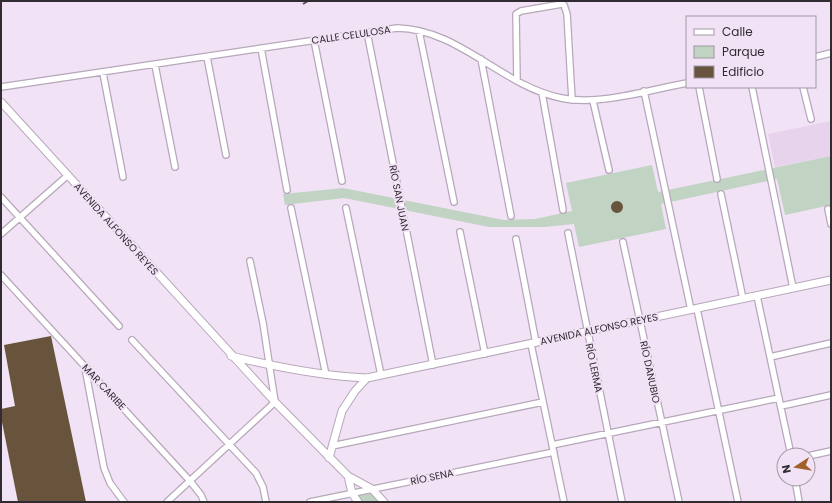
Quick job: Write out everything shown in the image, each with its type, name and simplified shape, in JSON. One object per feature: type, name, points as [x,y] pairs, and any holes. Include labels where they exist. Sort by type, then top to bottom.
[{"type":"street","points":[[517,81],[516,14],[521,11],[558,3],[564,5],[567,14],[572,100]]},
{"type":"street","name":"CALLE CELULOSA","points":[[1,87],[397,28],[419,31],[445,40],[481,59],[517,81],[542,93],[572,100],[593,101],[686,83]]},
{"type":"street","points":[[419,31],[454,202]]},
{"type":"street","name":"RÍO SAN JUAN","points":[[367,32],[433,365]]},
{"type":"street","points":[[314,40],[342,181]]},
{"type":"street","points":[[261,48],[287,190]]},
{"type":"street","points":[[816,57],[831,54]]},
{"type":"street","points":[[207,57],[226,155]]},
{"type":"street","points":[[481,59],[511,216]]},
{"type":"street","points":[[155,65],[176,167]]},
{"type":"street","points":[[103,73],[123,177]]},
{"type":"street","points":[[699,88],[717,179]]},
{"type":"street","points":[[752,88],[793,288]]},
{"type":"street","points":[[804,88],[811,119]]},
{"type":"street","points":[[644,91],[719,411],[738,502]]},
{"type":"street","points":[[542,93],[563,210]]},
{"type":"street","points":[[593,101],[609,170]]},
{"type":"street","name":"AVENIDA ALFONSO REYES","points":[[1,102],[275,402],[348,476],[372,489],[384,502]]},
{"type":"street","points":[[1,234],[67,176]]},
{"type":"street","points":[[721,194],[743,299]]},
{"type":"street","points":[[1,198],[119,326]]},
{"type":"street","points":[[291,208],[326,375]]},
{"type":"street","points":[[346,208],[381,375]]},
{"type":"street","points":[[828,209],[831,224]]},
{"type":"street","points":[[460,232],[485,354]]},
{"type":"street","name":"RÍO LERMA","points":[[568,233],[622,502]]},
{"type":"street","points":[[516,239],[543,402],[564,502]]},
{"type":"street","name":"RÍO DANUBIO","points":[[623,242],[679,502]]},
{"type":"street","points":[[167,502],[275,402],[270,365],[250,261]]},
{"type":"street","name":"MAR CARIBE","points":[[1,275],[190,481],[201,495],[204,502]]},
{"type":"street","name":"AVENIDA ALFONSO REYES","points":[[232,356],[270,365],[326,375],[367,378],[831,280]]},
{"type":"street","points":[[757,296],[789,447]]},
{"type":"street","points":[[132,340],[230,444],[260,480],[266,502]]},
{"type":"street","points":[[770,357],[831,344]]},
{"type":"street","points":[[85,367],[104,468],[110,483],[124,502]]},
{"type":"street","points":[[329,458],[342,411],[355,391],[367,378]]},
{"type":"street","points":[[781,406],[831,395]]},
{"type":"street","points":[[552,445],[608,435],[779,398]]},
{"type":"street","points":[[332,446],[543,402]]},
{"type":"street","points":[[816,454],[831,451]]},
{"type":"street","name":"RÍO SENA","points":[[310,502],[554,452]]},
{"type":"street","points":[[348,476],[352,493],[358,502]]},
{"type":"street","points":[[796,487],[799,502]]},
{"type":"shaded area","points":[[831,121],[831,156],[775,167],[768,134]]},
{"type":"green space","points":[[831,156],[831,205],[785,215],[777,179],[661,204],[666,229],[579,247],[574,224],[544,227],[489,227],[344,198],[285,205],[283,194],[343,188],[504,220],[535,219],[572,211],[566,183],[652,165],[658,192]]},
{"type":"green space","points":[[362,493],[372,494],[379,502],[360,502],[357,496]]},
{"type":"building","points":[[619,201],[622,202],[622,212],[615,213],[612,212],[611,205],[612,202]]},
{"type":"building","points":[[51,336],[86,502],[18,502],[1,417],[1,409],[15,406],[4,345]]},
{"type":"railway","points":[[303,4],[308,1]]}]
